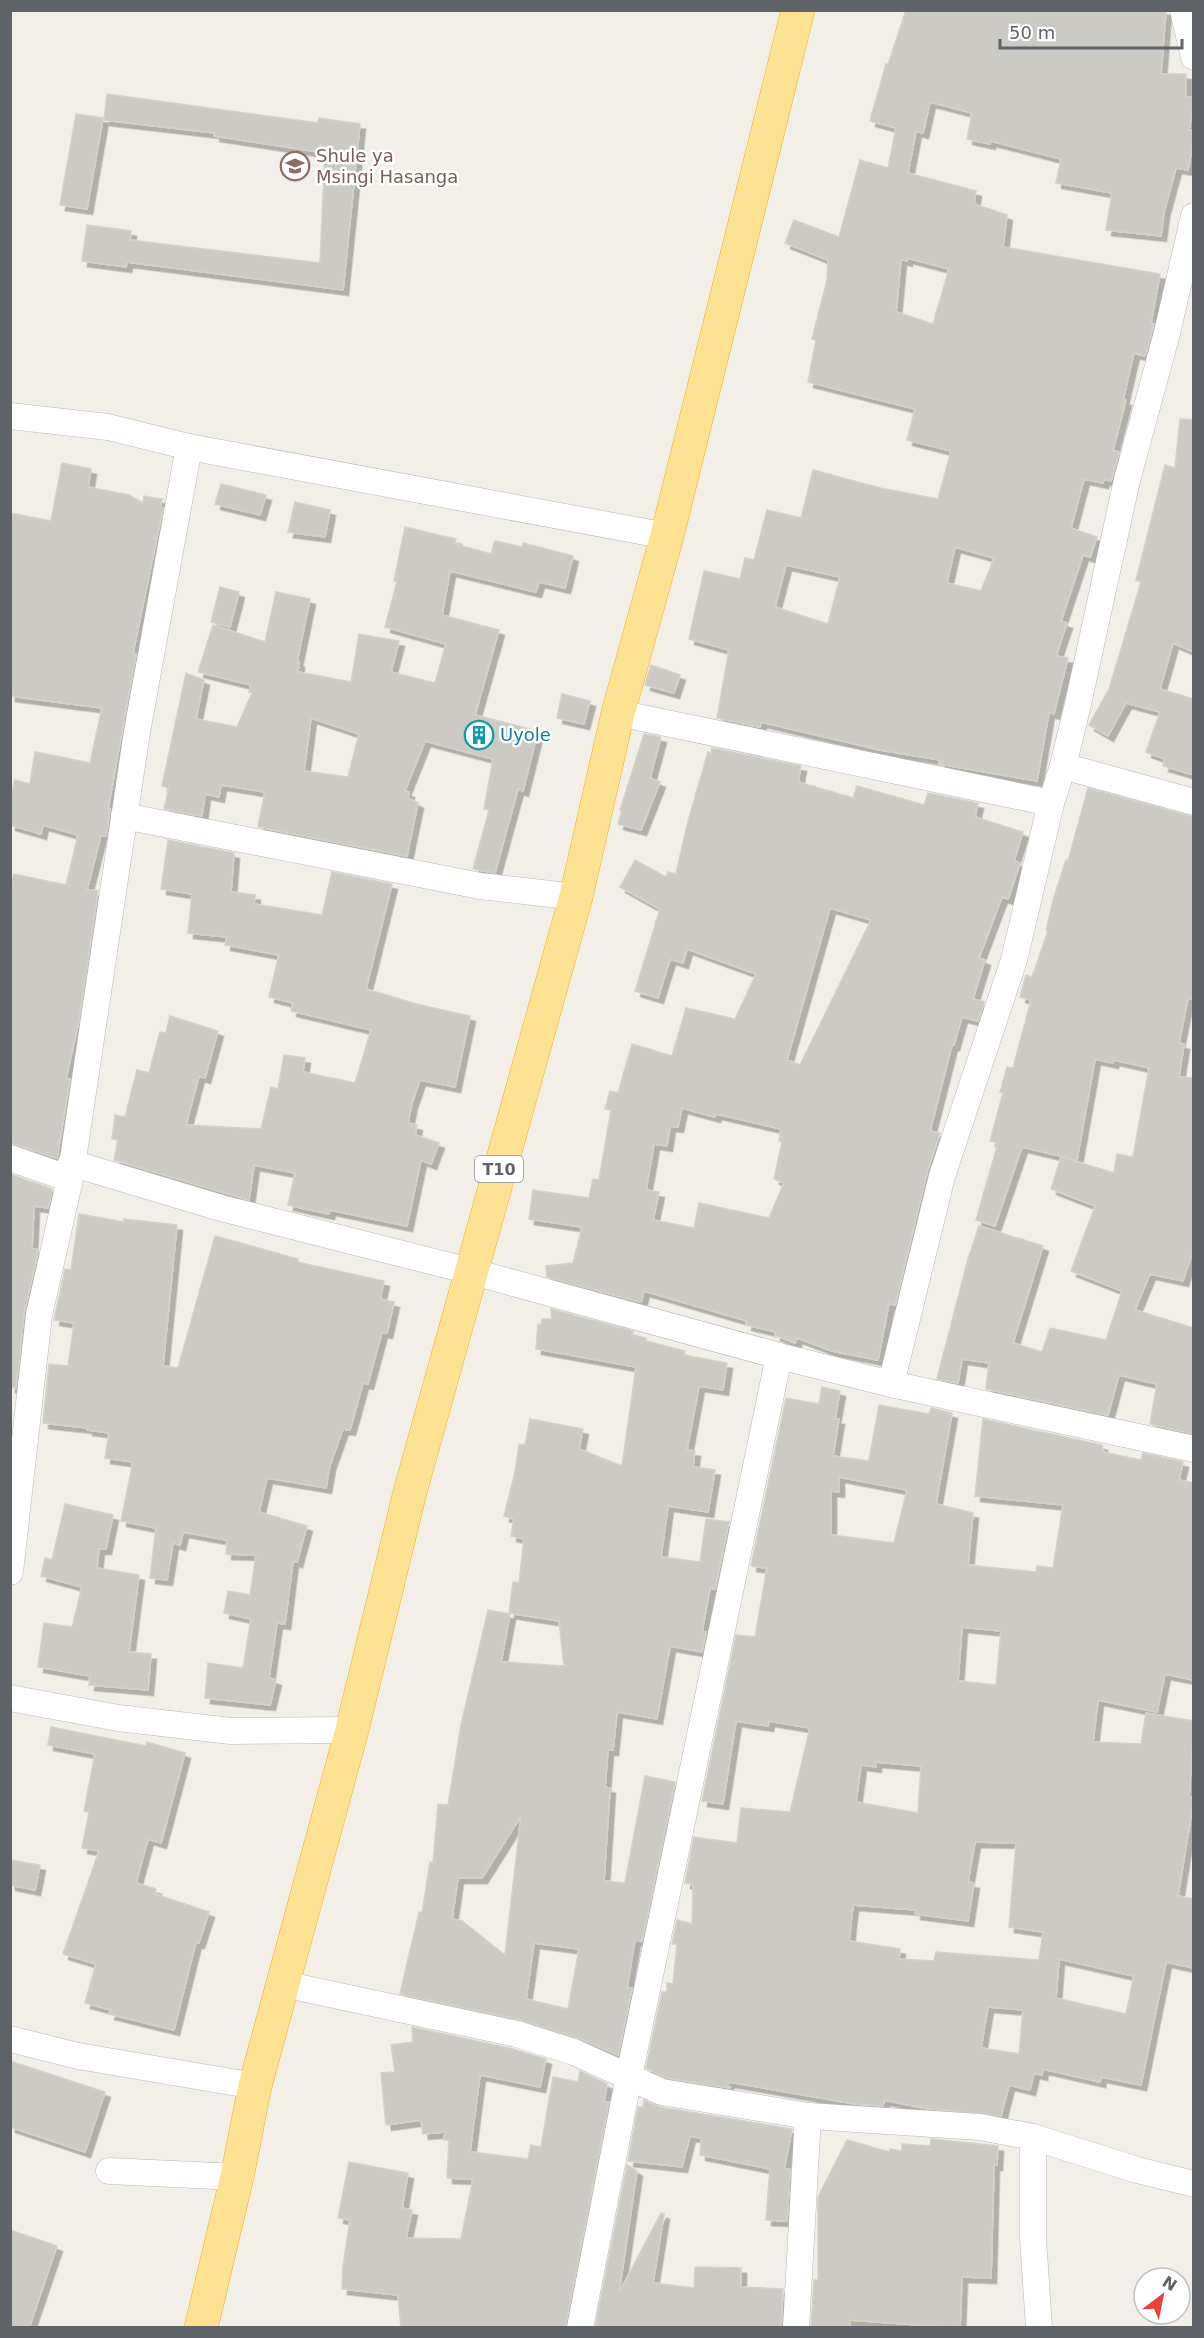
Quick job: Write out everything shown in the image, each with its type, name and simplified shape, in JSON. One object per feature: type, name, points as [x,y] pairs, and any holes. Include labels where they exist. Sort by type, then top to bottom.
[{"type":"highway","name":"T10","points":[[201,2328],[237,2177],[255,2086],[352,1730],[410,1492],[576,897],[618,713],[667,536],[798,10]]},
{"type":"street","points":[[1183,10],[1194,57]]},
{"type":"street","points":[[891,1384],[942,1176],[1014,960],[1051,803],[1063,766],[1127,480],[1167,333],[1194,216]]},
{"type":"street","points":[[10,416],[108,427],[189,447],[667,536]]},
{"type":"street","points":[[10,1572],[39,1315],[71,1171],[124,816],[189,447]]},
{"type":"street","points":[[618,713],[1051,803]]},
{"type":"street","points":[[1063,766],[1194,802]]},
{"type":"street","points":[[124,816],[480,886],[576,897]]},
{"type":"street","points":[[10,1158],[71,1171],[470,1271],[779,1356],[891,1384],[1194,1449]]},
{"type":"street","points":[[580,2328],[629,2076],[779,1356]]},
{"type":"street","points":[[10,1698],[118,1718],[231,1731],[352,1730]]},
{"type":"street","points":[[283,1984],[517,2034],[574,2052],[662,2092],[808,2116],[980,2127],[1033,2137],[1137,2170],[1194,2184]]},
{"type":"street","points":[[10,2039],[78,2056],[255,2086]]},
{"type":"street","points":[[796,2328],[808,2116]]},
{"type":"street","points":[[1033,2137],[1033,2238],[1039,2328]]},
{"type":"street","points":[[109,2171],[237,2177]]},
{"type":"building","points":[[906,10],[1166,10],[1161,74],[1186,74],[1186,97],[1194,98],[1189,130],[1194,131],[1194,138],[1188,170],[1176,168],[1164,212],[1161,236],[1106,230],[1112,193],[1056,183],[1061,159],[990,141],[990,144],[967,139],[972,113],[930,102],[923,133],[916,131],[908,173],[976,191],[974,204],[1007,215],[1003,247],[1160,274],[1151,323],[1154,324],[1145,356],[1134,353],[1123,400],[1126,400],[1113,450],[1119,452],[1111,481],[1104,479],[1103,483],[1084,479],[1071,528],[1097,537],[1090,557],[1083,555],[1061,621],[1067,623],[1056,656],[1068,658],[1054,714],[1049,712],[1037,781],[939,764],[940,760],[880,750],[761,722],[760,727],[717,718],[729,650],[689,639],[704,571],[740,579],[745,558],[754,560],[767,510],[801,518],[813,470],[880,488],[938,499],[951,451],[907,440],[915,409],[808,382],[816,340],[812,339],[827,280],[828,260],[785,243],[794,220],[839,237],[860,160],[888,168],[896,128],[870,121],[886,64],[888,65]],"holes":[[[907,258],[949,269],[933,324],[896,312],[901,259],[907,261]],[[955,547],[994,558],[981,591],[947,583]],[[786,565],[840,577],[828,624],[775,607]]]},
{"type":"building","points":[[107,94],[318,123],[319,118],[360,124],[343,290],[127,262],[126,267],[82,261],[87,225],[131,231],[130,240],[320,263],[325,153],[214,136],[215,133],[104,120]]},
{"type":"building","points":[[76,114],[103,118],[87,209],[60,205]]},
{"type":"building","points":[[1180,419],[1194,420],[1194,652],[1173,643],[1160,689],[1194,699],[1194,775],[1163,766],[1165,759],[1146,752],[1160,712],[1126,703],[1108,736],[1089,725],[1109,689],[1141,582],[1136,580],[1165,465],[1175,468]]},
{"type":"building","points":[[62,463],[91,469],[88,487],[129,495],[143,503],[144,496],[162,499],[160,507],[163,508],[133,653],[136,654],[108,809],[110,809],[106,836],[101,835],[87,890],[98,891],[79,1020],[66,1079],[70,1079],[57,1158],[10,1143],[10,886],[14,874],[66,885],[78,835],[43,825],[41,834],[10,825],[10,798],[15,780],[30,784],[35,752],[90,763],[102,708],[10,696],[10,513],[51,521]]},
{"type":"building","points":[[221,484],[266,495],[260,515],[215,504]]},
{"type":"building","points":[[295,502],[330,510],[325,537],[288,532]]},
{"type":"building","points":[[405,527],[456,539],[455,544],[491,554],[495,541],[522,547],[523,543],[573,556],[565,588],[539,582],[536,592],[450,571],[442,615],[499,630],[475,715],[538,731],[523,791],[518,789],[495,873],[473,869],[489,810],[484,809],[493,759],[425,741],[405,791],[409,792],[408,798],[418,803],[407,856],[258,827],[265,792],[221,785],[219,797],[205,794],[202,816],[164,809],[169,788],[162,786],[186,673],[204,680],[196,719],[237,727],[252,693],[249,692],[251,685],[198,672],[213,625],[265,642],[276,592],[310,599],[297,662],[299,662],[298,672],[351,682],[359,634],[399,641],[391,672],[435,683],[446,644],[385,627],[397,582],[394,581]],"holes":[[[311,718],[359,734],[348,777],[304,771]]]},
{"type":"building","points":[[220,587],[239,592],[230,627],[211,622]]},
{"type":"building","points":[[651,665],[680,675],[674,693],[645,685]]},
{"type":"building","points":[[562,694],[590,701],[584,724],[557,718]]},
{"type":"building","points":[[644,734],[661,737],[650,778],[660,782],[641,830],[618,824],[622,811],[620,810]]},
{"type":"building","points":[[712,748],[801,766],[798,782],[853,798],[857,786],[924,805],[928,793],[978,803],[975,817],[1023,832],[1014,861],[1020,863],[1008,899],[1002,897],[979,958],[985,960],[973,999],[984,1002],[978,1021],[962,1017],[954,1045],[952,1045],[930,1131],[940,1133],[927,1172],[895,1305],[889,1303],[878,1360],[832,1351],[797,1338],[795,1343],[775,1335],[776,1332],[746,1325],[747,1321],[644,1291],[641,1302],[547,1277],[546,1266],[573,1263],[582,1227],[529,1219],[533,1190],[589,1198],[593,1179],[599,1180],[611,1110],[605,1109],[610,1091],[618,1093],[632,1044],[672,1056],[686,1008],[735,1019],[756,974],[687,949],[683,963],[670,959],[658,998],[635,991],[660,909],[620,887],[635,860],[666,877],[668,872],[676,874],[708,752],[711,753]],"holes":[[[830,908],[871,920],[800,1065],[787,1060]],[[682,1108],[715,1117],[716,1114],[781,1129],[779,1141],[782,1142],[774,1179],[784,1183],[769,1218],[699,1203],[694,1228],[653,1220],[659,1192],[646,1190],[654,1144],[667,1146],[670,1126],[678,1127]]]},
{"type":"building","points":[[1088,788],[1194,817],[1194,1000],[1188,998],[1179,1043],[1184,1044],[1179,1077],[1194,1078],[1194,1248],[1183,1281],[1150,1274],[1135,1310],[1194,1328],[1194,1434],[1150,1424],[1157,1384],[1119,1375],[1108,1415],[986,1389],[989,1363],[962,1359],[958,1383],[937,1379],[968,1259],[979,1226],[1043,1246],[1013,1343],[1042,1352],[1050,1328],[1106,1340],[1122,1291],[1071,1271],[1095,1206],[1051,1189],[1061,1157],[1114,1173],[1117,1154],[1133,1157],[1149,1068],[1114,1060],[1113,1063],[1095,1059],[1077,1160],[1022,1147],[995,1226],[976,1220],[998,1143],[990,1141],[1003,1093],[1000,1092],[1007,1067],[1013,1068],[1031,1000],[1020,997],[1026,975],[1032,977],[1048,931],[1046,930],[1054,897],[1066,860],[1068,861]]},
{"type":"building","points":[[168,840],[234,853],[231,892],[255,895],[254,904],[322,915],[332,872],[392,884],[366,989],[420,1005],[470,1016],[455,1087],[420,1080],[412,1103],[408,1123],[417,1125],[415,1135],[439,1143],[431,1164],[421,1160],[407,1226],[330,1210],[329,1214],[288,1205],[295,1173],[254,1165],[249,1200],[114,1160],[118,1140],[112,1139],[115,1115],[125,1117],[137,1070],[149,1073],[160,1032],[166,1033],[170,1016],[218,1031],[205,1078],[199,1076],[186,1125],[261,1129],[271,1087],[278,1089],[284,1055],[305,1058],[303,1072],[355,1083],[371,1030],[291,1011],[293,1003],[269,997],[279,955],[225,945],[227,937],[188,933],[192,894],[161,889]]},
{"type":"building","points":[[10,1174],[52,1189],[48,1208],[34,1206],[32,1249],[37,1249],[37,1256],[24,1313],[16,1388],[10,1387]]},
{"type":"building","points":[[79,1214],[124,1222],[124,1219],[177,1225],[163,1366],[178,1368],[215,1236],[298,1259],[297,1262],[384,1281],[380,1299],[394,1302],[387,1333],[382,1332],[368,1384],[363,1383],[350,1430],[343,1429],[330,1465],[326,1488],[267,1478],[259,1512],[307,1526],[297,1562],[293,1561],[285,1624],[277,1623],[269,1678],[276,1680],[270,1705],[205,1698],[208,1663],[243,1668],[251,1619],[224,1613],[228,1591],[250,1595],[256,1555],[226,1554],[227,1540],[183,1532],[180,1545],[173,1543],[167,1580],[150,1578],[156,1528],[121,1521],[133,1462],[105,1458],[109,1433],[43,1423],[49,1364],[68,1366],[74,1323],[54,1320],[65,1269],[71,1270]]},
{"type":"building","points":[[551,1309],[633,1331],[632,1335],[646,1338],[646,1341],[685,1351],[684,1355],[727,1363],[723,1390],[699,1386],[687,1450],[695,1451],[693,1467],[715,1470],[708,1512],[668,1506],[661,1557],[700,1562],[706,1519],[729,1522],[715,1589],[710,1588],[702,1632],[706,1632],[702,1652],[670,1646],[657,1719],[617,1712],[613,1750],[608,1750],[605,1787],[610,1788],[604,1881],[625,1883],[645,1776],[675,1782],[642,1941],[635,1940],[627,1988],[632,1988],[618,2055],[579,2038],[521,2020],[400,1994],[419,1912],[422,1913],[430,1862],[433,1863],[438,1804],[448,1805],[461,1725],[488,1610],[510,1614],[501,1662],[564,1666],[559,1621],[509,1613],[513,1582],[519,1583],[524,1539],[511,1536],[514,1519],[504,1516],[519,1444],[525,1445],[530,1419],[583,1429],[579,1449],[622,1466],[636,1367],[536,1349],[538,1324],[541,1325],[542,1319],[552,1319]],"holes":[[[521,1816],[505,1955],[462,1921],[452,1919],[458,1878],[482,1878]],[[534,1943],[579,1949],[568,2009],[526,1999]]]},
{"type":"building","points":[[822,1387],[840,1391],[835,1419],[839,1419],[833,1456],[869,1461],[879,1405],[929,1414],[931,1408],[952,1413],[936,1504],[973,1513],[968,1565],[1036,1572],[1037,1566],[1053,1568],[1063,1505],[975,1496],[983,1419],[1102,1445],[1103,1452],[1141,1460],[1143,1453],[1183,1462],[1179,1480],[1194,1483],[1194,1680],[1165,1674],[1157,1712],[1098,1700],[1093,1742],[1141,1744],[1146,1713],[1194,1721],[1189,1797],[1194,1798],[1178,1896],[1194,1899],[1194,1968],[1166,1962],[1141,2085],[1101,2077],[1100,2082],[1043,2069],[1042,2075],[1034,2073],[1030,2090],[1009,2085],[1001,2116],[923,2108],[884,2100],[883,2106],[855,2104],[729,2082],[727,2086],[731,2088],[666,2078],[646,2068],[662,1992],[667,1992],[667,1983],[673,1984],[677,1944],[672,1944],[677,1920],[692,1924],[693,1884],[685,1883],[694,1837],[737,1843],[741,1808],[790,1812],[810,1728],[769,1721],[768,1726],[736,1721],[723,1804],[702,1801],[736,1635],[755,1637],[767,1568],[751,1566],[786,1398],[819,1404]],"holes":[[[839,1477],[907,1490],[894,1543],[831,1535],[831,1491],[839,1492]],[[962,1627],[1001,1631],[996,1685],[958,1681]],[[876,1762],[921,1766],[918,1813],[856,1802],[861,1765],[876,1767]],[[975,1842],[1016,1843],[1009,1927],[1043,1932],[1039,1960],[936,1952],[934,1961],[899,1959],[900,1949],[849,1941],[853,1905],[916,1910],[915,1914],[968,1921],[974,1883],[968,1882]],[[1059,1959],[1134,1976],[1126,2014],[1056,1998]],[[988,2007],[1023,2010],[1019,2054],[981,2048]]]},
{"type":"building","points":[[65,1504],[113,1515],[106,1549],[99,1549],[97,1568],[139,1575],[129,1652],[151,1654],[148,1690],[89,1685],[90,1676],[38,1667],[44,1623],[72,1627],[82,1587],[41,1576],[45,1558],[52,1560]]},
{"type":"building","points":[[51,1727],[146,1746],[147,1742],[185,1753],[161,1843],[148,1839],[136,1883],[156,1889],[155,1894],[209,1912],[199,1943],[196,1942],[174,2030],[109,2014],[111,2010],[85,2003],[96,1964],[63,1954],[99,1851],[82,1848],[89,1812],[84,1811],[95,1754],[48,1745]]},
{"type":"building","points":[[10,1860],[40,1865],[35,1890],[10,1885]]},
{"type":"building","points":[[412,2027],[513,2049],[546,2059],[540,2087],[480,2075],[470,2152],[528,2159],[531,2145],[541,2147],[553,2077],[578,2082],[580,2071],[607,2084],[604,2102],[609,2102],[565,2327],[401,2328],[398,2295],[342,2289],[350,2220],[338,2218],[349,2162],[408,2173],[402,2208],[412,2210],[406,2238],[461,2239],[473,2179],[447,2178],[449,2140],[444,2140],[445,2132],[423,2134],[421,2120],[386,2125],[381,2073],[395,2072],[391,2045],[413,2042]]},
{"type":"building","points":[[10,2061],[105,2092],[85,2152],[10,2127]]},
{"type":"building","points":[[644,2100],[660,2107],[792,2129],[784,2169],[790,2169],[787,2221],[766,2220],[770,2169],[700,2155],[701,2138],[690,2136],[682,2167],[628,2161],[638,2107],[643,2107]]},
{"type":"building","points":[[931,2139],[998,2146],[997,2165],[994,2165],[991,2278],[962,2277],[960,2328],[850,2320],[850,2328],[811,2328],[814,2280],[818,2280],[818,2197],[847,2140],[889,2152],[890,2149],[902,2151],[902,2144],[930,2146]]},
{"type":"building","points":[[627,2165],[637,2171],[619,2293],[661,2213],[664,2214],[653,2283],[694,2288],[695,2267],[741,2268],[741,2287],[783,2289],[781,2328],[595,2328]]},
{"type":"building","points":[[10,2230],[57,2246],[29,2328],[10,2328]]},
{"type":"place","name":"Shule ya Msingi Hasanga","points":[[295,166]]},
{"type":"place","name":"Uyole","points":[[479,735]]}]
